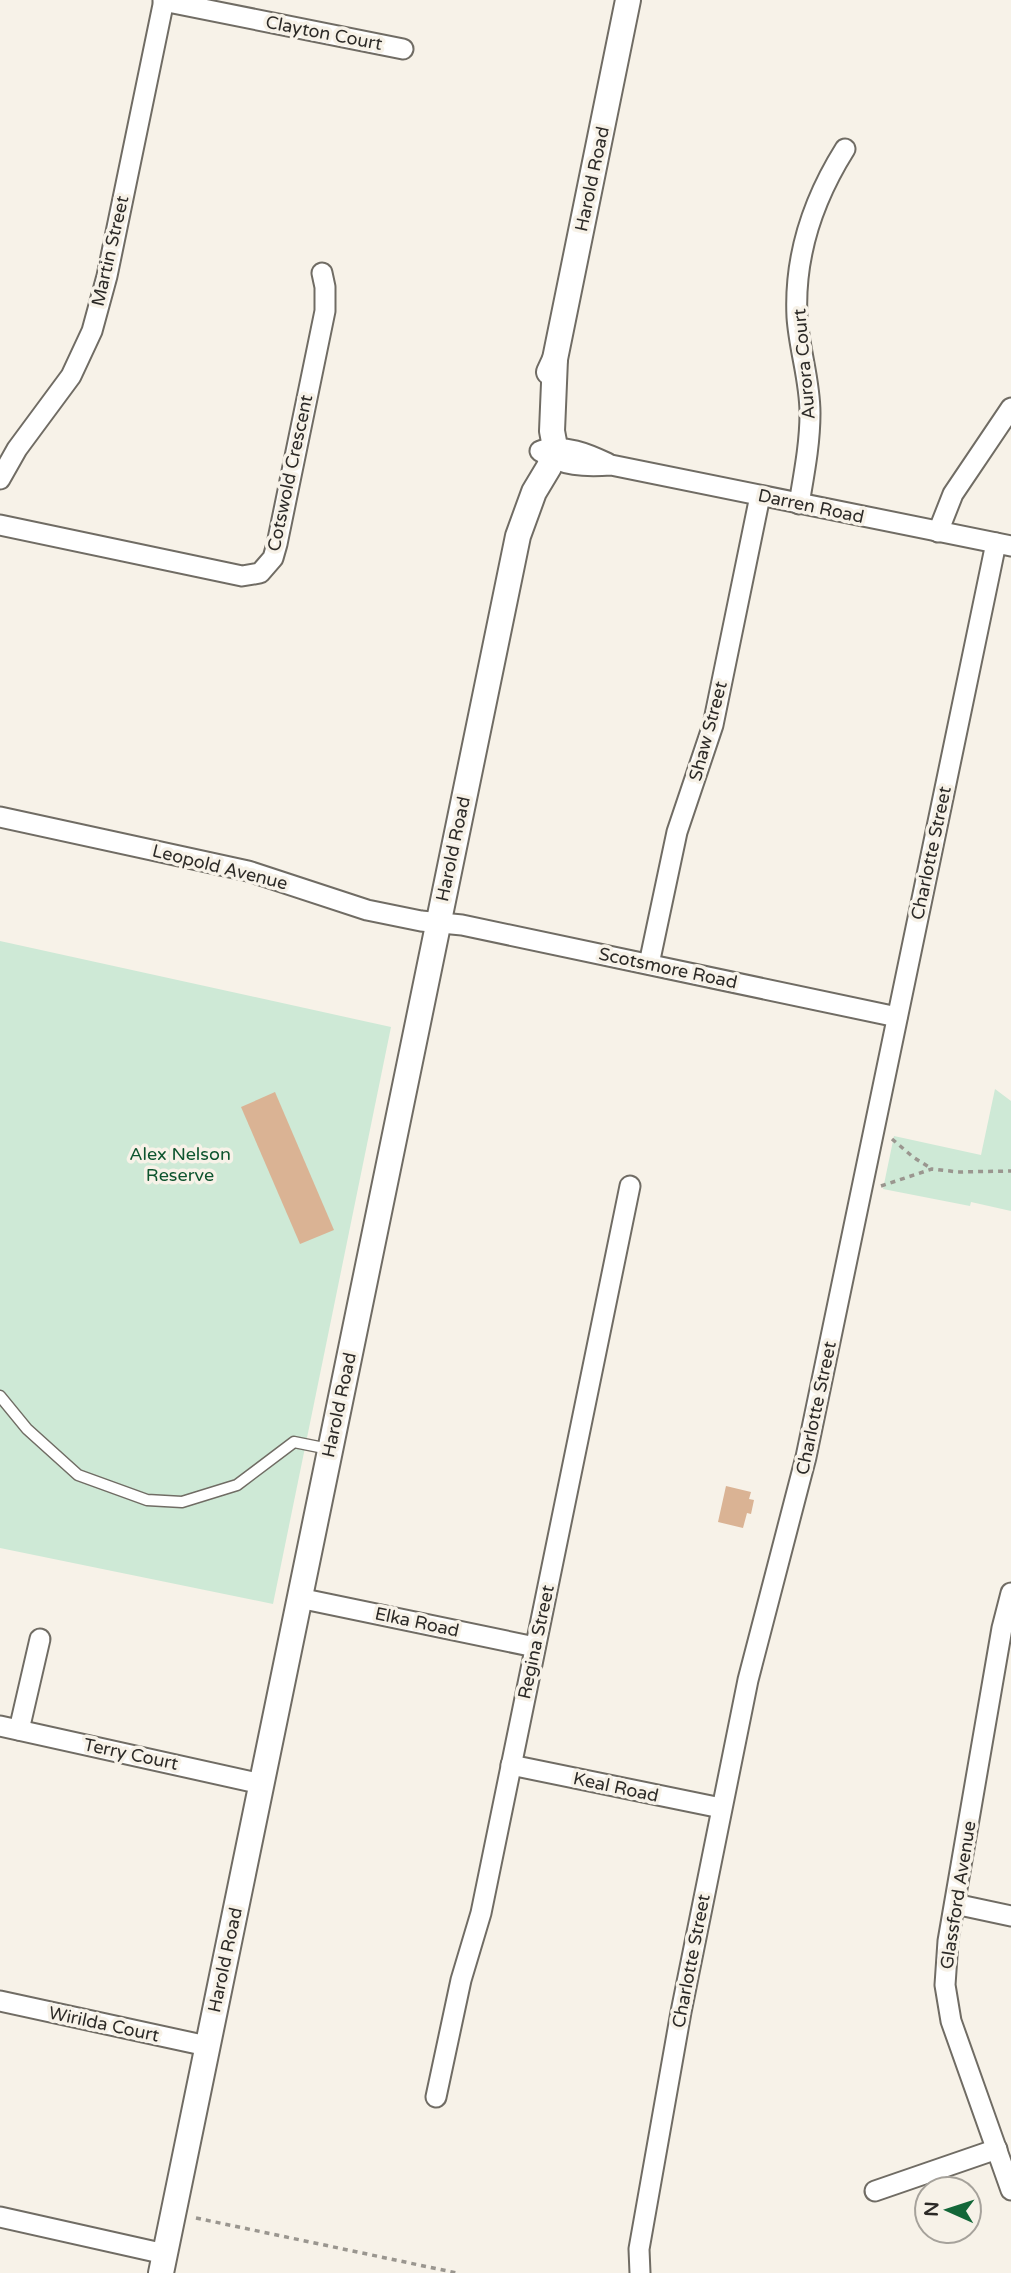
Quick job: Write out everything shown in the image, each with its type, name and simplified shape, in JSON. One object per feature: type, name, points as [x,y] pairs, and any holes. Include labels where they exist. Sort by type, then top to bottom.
[{"type":"street","name":"Clayton Court","points":[[163,0],[403,49]]},
{"type":"street","name":"Martin Street","points":[[0,479],[17,449],[71,376],[92,331],[107,276],[163,0]]},
{"type":"street","name":"Harold Road","points":[[163,2264],[518,536],[519,489],[549,452],[536,416],[555,359],[628,0]]},
{"type":"street","name":"Aurora Court","points":[[799,504],[808,452],[810,414],[797,317],[798,274],[813,211],[845,149]]},
{"type":"street","name":"Cotswold Crescent","points":[[0,525],[242,576],[260,573],[273,558],[278,544],[324,311],[325,287],[322,273]]},
{"type":"street","points":[[938,532],[953,494],[1011,408]]},
{"type":"street","name":"Darren Road","points":[[549,452],[585,453],[611,465],[1003,545]]},
{"type":"street","name":"Shaw Street","points":[[649,964],[677,832],[713,725],[760,496]]},
{"type":"street","name":"Charlotte Street","points":[[640,2273],[639,2249],[683,2001],[748,1680],[806,1457],[897,1017],[1003,545]]},
{"type":"street","name":"Leopold Avenue","points":[[0,817],[248,871],[367,910],[438,922]]},
{"type":"street","name":"Scotsmore Road","points":[[438,922],[463,925],[897,1017]]},
{"type":"street","name":"Regina Street","points":[[436,2097],[461,1980],[479,1922],[630,1186]]},
{"type":"street","name":"Glassford Avenue","points":[[1011,1593],[1002,1628],[945,1967],[947,2006],[1011,2190]]},
{"type":"street","name":"Elka Road","points":[[299,1598],[535,1647]]},
{"type":"street","points":[[9,1728],[40,1639]]},
{"type":"street","name":"Terry Court","points":[[9,1728],[262,1784]]},
{"type":"street","name":"Keal Road","points":[[511,1765],[722,1808]]},
{"type":"street","points":[[955,1904],[1011,1916]]},
{"type":"street","name":"Wirilda Court","points":[[0,2001],[207,2046]]},
{"type":"street","points":[[875,2191],[997,2149]]},
{"type":"street","points":[[0,2217],[163,2264]]},
{"type":"lane","points":[[0,1396],[27,1429],[78,1475],[147,1500],[182,1502],[237,1485],[294,1442],[330,1449]]},
{"type":"path","points":[[891,1138],[932,1169]]},
{"type":"path","points":[[881,1186],[932,1169],[958,1172],[1011,1171]]},
{"type":"path","points":[[196,2218],[432,2271],[457,2273]]},
{"type":"green space","name":"Alex Nelson Reserve","points":[[0,941],[391,1027],[273,1604],[0,1548]]},
{"type":"green space","points":[[995,1089],[1011,1101],[1011,1211],[883,1189],[894,1136],[981,1155]]},
{"type":"building","points":[[275,1092],[334,1230],[300,1244],[241,1107]]},
{"type":"building","points":[[726,1486],[751,1492],[749,1499],[754,1500],[751,1514],[747,1513],[743,1528],[718,1522]]}]
